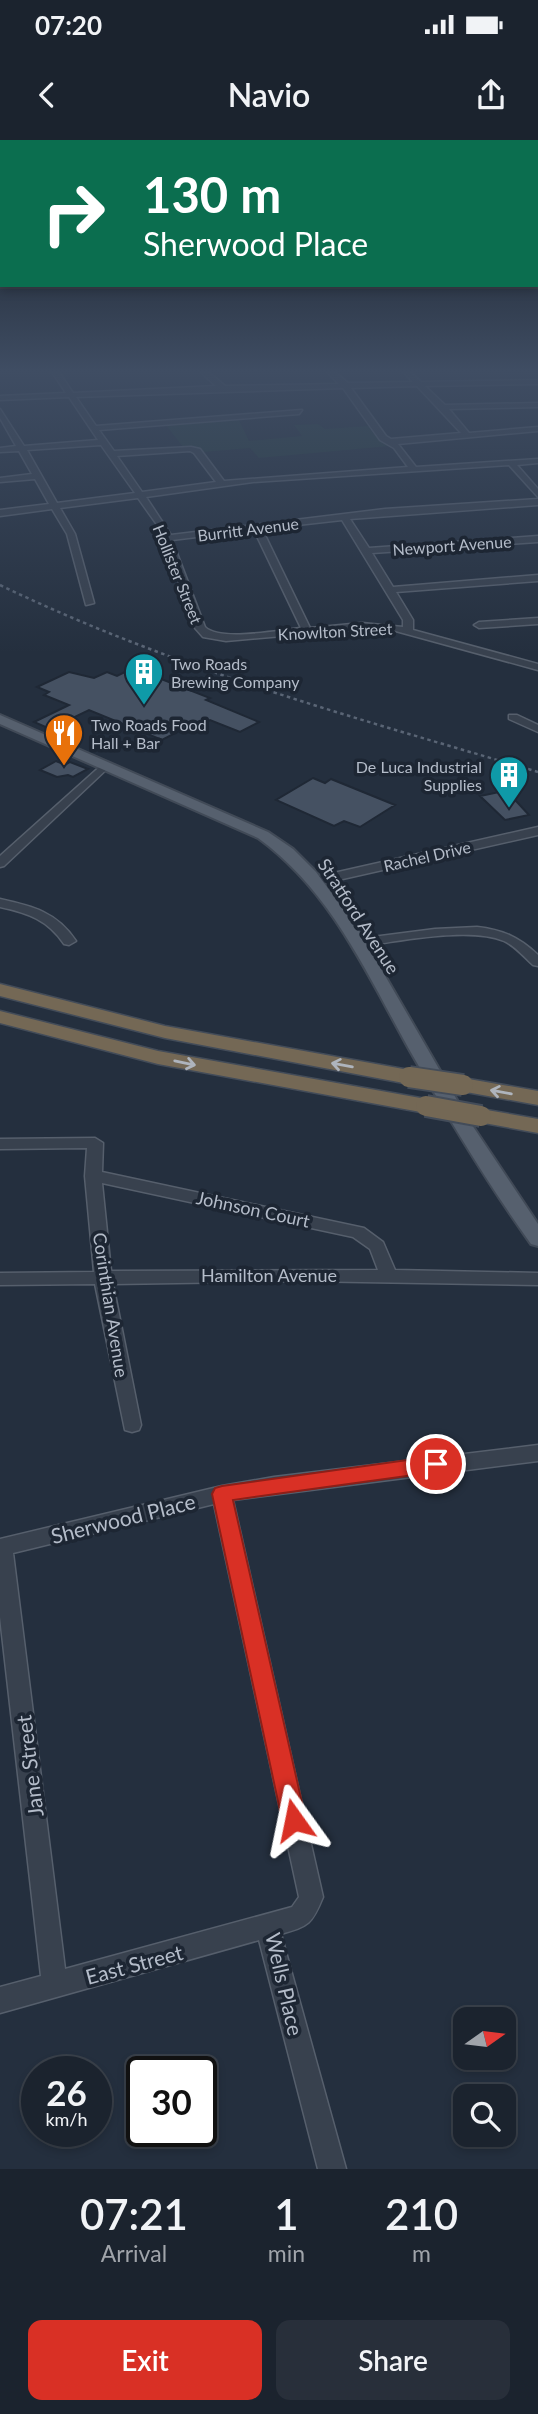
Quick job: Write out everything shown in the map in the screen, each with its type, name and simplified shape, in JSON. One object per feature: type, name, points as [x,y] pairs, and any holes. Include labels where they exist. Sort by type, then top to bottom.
[{"type":"highway","points":[[0,977],[165,1032]]},
{"type":"highway","points":[[0,990],[165,1032],[538,1098]]},
{"type":"highway","points":[[0,1017],[139,1054]]},
{"type":"highway","points":[[0,1025],[139,1054],[538,1126]]},
{"type":"main road","name":"Stratford Avenue","points":[[2,723],[263,835],[290,853],[316,881],[357,943],[474,1146],[538,1239]]},
{"type":"street","points":[[29,464],[71,534],[89,603]]},
{"type":"street","name":"Hollister Street","points":[[119,464],[167,538],[200,628],[211,636]]},
{"type":"street","points":[[207,464],[222,484]]},
{"type":"street","points":[[410,464],[414,470]]},
{"type":"street","points":[[0,513],[222,484],[501,464]]},
{"type":"street","points":[[512,464],[538,494]]},
{"type":"street","points":[[0,480],[36,476]]},
{"type":"street","name":"Burritt Avenue","points":[[167,538],[345,517],[538,502]]},
{"type":"street","points":[[345,517],[408,620],[408,629]]},
{"type":"street","points":[[257,528],[307,631]]},
{"type":"street","name":"Newport Avenue","points":[[366,551],[538,539]]},
{"type":"street","points":[[390,590],[538,578]]},
{"type":"street","points":[[479,625],[538,621]]},
{"type":"street","name":"Knowlton Street","points":[[211,636],[243,637],[375,626],[408,629],[538,667]]},
{"type":"street","points":[[513,717],[538,729]]},
{"type":"street","points":[[0,863],[105,765]]},
{"type":"street","name":"Rachel Drive","points":[[316,881],[538,831]]},
{"type":"street","points":[[0,903],[49,916],[62,927],[69,941]]},
{"type":"street","points":[[357,943],[488,932],[509,938],[538,962]]},
{"type":"street","name":"Corinthian Avenue","points":[[0,1144],[96,1143],[93,1176],[102,1276],[132,1425]]},
{"type":"street","name":"Johnson Court","points":[[93,1176],[358,1233],[377,1246],[388,1275]]},
{"type":"street","name":"Hamilton Avenue","points":[[0,1279],[388,1275],[538,1279]]},
{"type":"street","name":"Sherwood Place","points":[[1,1548],[222,1494],[328,1478],[538,1453]]},
{"type":"street","name":"Wells Place","points":[[222,1494],[311,1897],[305,1912],[267,1926],[332,2169]]},
{"type":"street","name":"Jane Street","points":[[1,1548],[55,1985]]},
{"type":"street","name":"East Street","points":[[0,2000],[267,1926]]},
{"type":"building","name":"Two Roads Brewing Company","points":[[133,668],[210,698],[206,700],[259,722],[240,732],[210,720],[185,733],[179,731],[162,740],[89,710],[50,729],[34,722],[69,705],[44,695],[49,692],[37,687],[69,672],[94,678],[107,672],[117,676]]},
{"type":"building","name":"Two Roads Food Hall + Bar","points":[[56,761],[65,765],[70,762],[88,769],[73,777],[57,777],[40,770]]},
{"type":"building","points":[[313,778],[325,783],[331,779],[395,805],[360,827],[344,821],[334,826],[276,800]]},
{"type":"building","name":"De Luca Industrial Supplies","points":[[504,791],[529,815],[505,820],[480,796]]},
{"type":"railway","points":[[0,585],[65,615],[198,667],[332,711],[538,772]]},
{"type":"place","name":"Two Roads Brewing Company","points":[[144,706]]},
{"type":"place","name":"Two Roads Food Hall + Bar","points":[[64,767]]},
{"type":"place","name":"De Luca Industrial Supplies","points":[[509,809]]},
{"type":"route","points":[[294,1820],[222,1494],[436,1464]]}]
